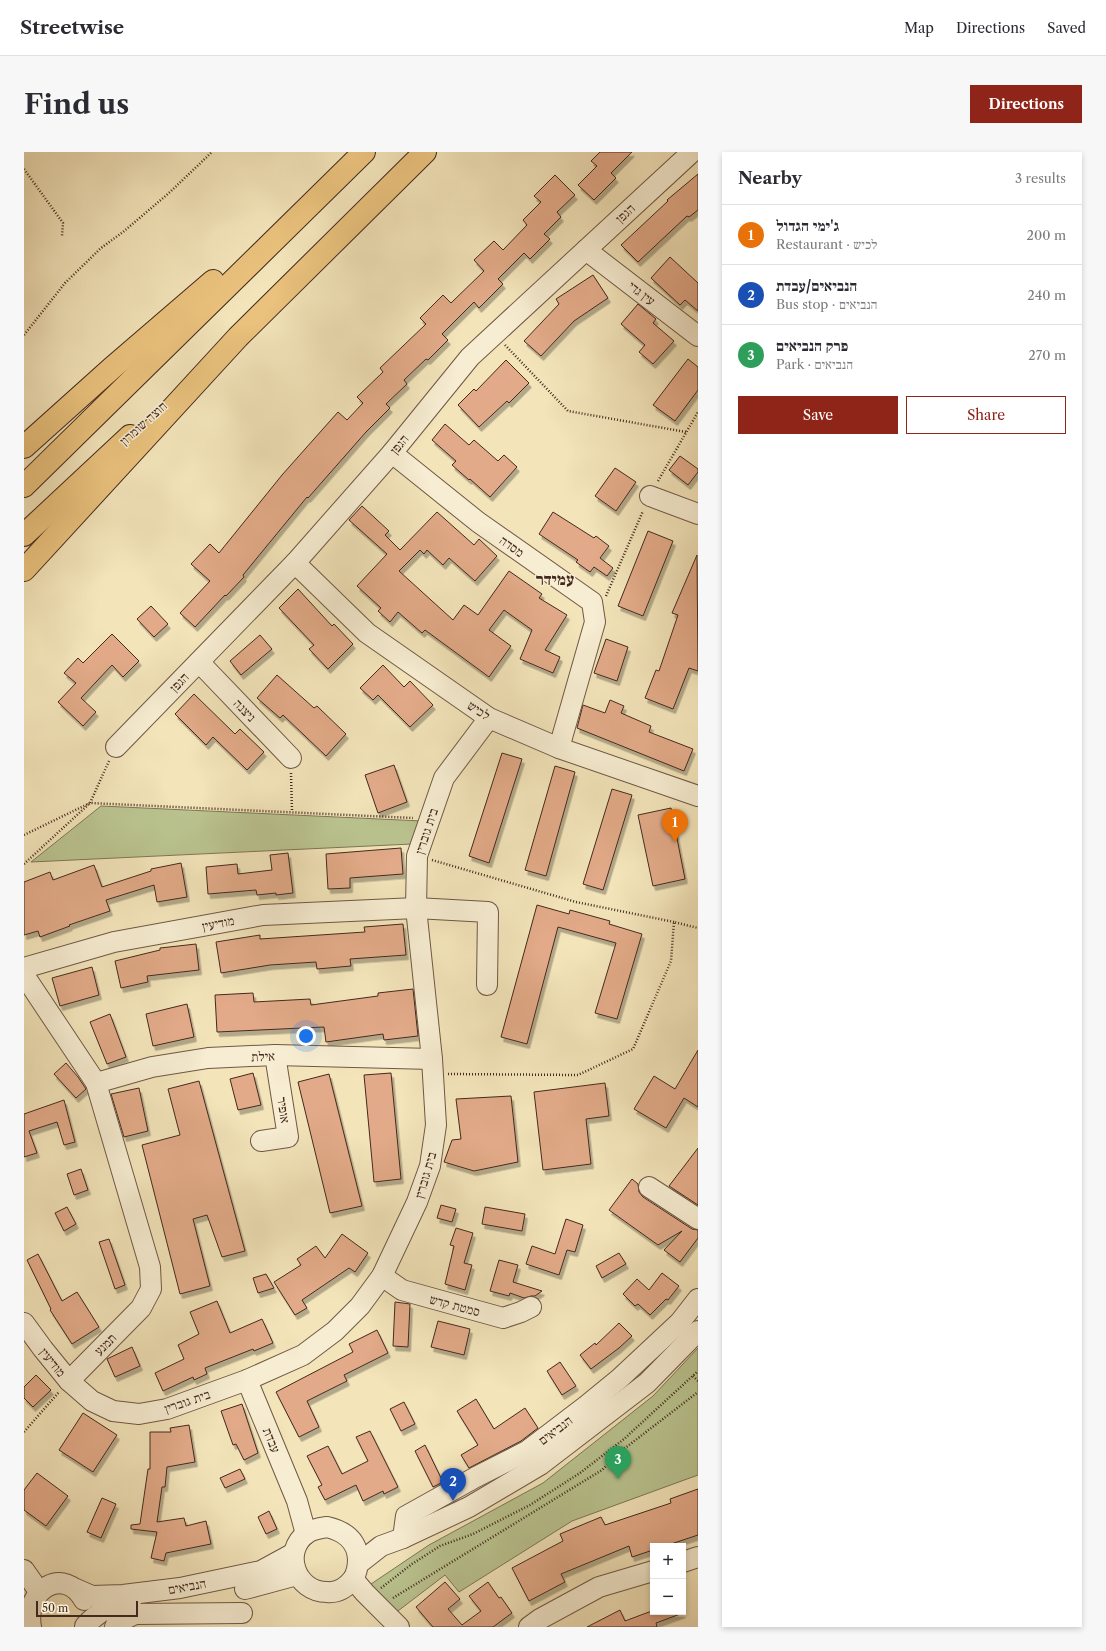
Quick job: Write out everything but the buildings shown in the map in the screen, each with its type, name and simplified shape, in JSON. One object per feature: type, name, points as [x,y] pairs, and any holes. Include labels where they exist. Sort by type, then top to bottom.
[{"type":"highway","points":[[24,447],[112,368],[363,152]]},
{"type":"highway","points":[[24,486],[363,152]]},
{"type":"highway","points":[[24,570],[238,336],[425,152]]},
{"type":"highway","name":"חוצה שומרון","points":[[24,534],[48,510],[238,336]]},
{"type":"street","name":"הגפן","points":[[116,747],[296,563],[392,453],[470,357],[692,152]]},
{"type":"street","name":"עין גדי","points":[[586,250],[698,336]]},
{"type":"street","name":"מסדה","points":[[392,453],[478,522],[592,602],[595,622],[559,748]]},
{"type":"street","points":[[650,496],[698,514]]},
{"type":"street","name":"לכיש","points":[[296,563],[367,633],[489,718],[559,748],[698,796]]},
{"type":"street","name":"ניצנה","points":[[199,662],[291,758]]},
{"type":"street","name":"בית גוברין","points":[[69,1381],[92,1401],[113,1411],[140,1414],[166,1410],[248,1380],[303,1355],[335,1331],[360,1306],[382,1276],[417,1202],[430,1166],[436,1125],[433,1066],[416,908],[417,856],[444,778],[489,718]]},
{"type":"street","name":"מודיעין","points":[[24,968],[114,942],[263,915],[416,908],[488,912],[487,985]]},
{"type":"street","points":[[24,975],[96,1083]]},
{"type":"street","name":"אילת","points":[[96,1083],[152,1067],[208,1058],[275,1055],[433,1066]]},
{"type":"street","name":"אופיר","points":[[260,1141],[288,1137],[275,1055]]},
{"type":"street","name":"תמנע","points":[[69,1381],[141,1308],[151,1289],[150,1267],[96,1083]]},
{"type":"street","points":[[649,1187],[698,1219]]},
{"type":"street","name":"סמטת קדש","points":[[382,1276],[402,1290],[503,1318],[531,1307]]},
{"type":"street","name":"הנביאים","points":[[403,1538],[406,1516],[476,1477],[527,1451],[619,1379],[680,1322],[698,1298]]},
{"type":"street","name":"מודיעין","points":[[24,1323],[69,1381]]},
{"type":"street","name":"הנביאים","points":[[352,1541],[381,1546],[403,1538],[469,1506],[540,1466],[647,1383],[698,1331]]},
{"type":"street","name":"עבדת","points":[[248,1380],[297,1501],[306,1534]]},
{"type":"street","name":"עבדת","points":[[297,1501],[327,1527]]},
{"type":"street","points":[[362,1588],[324,1592],[313,1590],[304,1584],[297,1575],[294,1564],[294,1553],[299,1542],[306,1534],[316,1529],[327,1527],[337,1529],[345,1534],[352,1541],[357,1552],[362,1588],[399,1627]]},
{"type":"street","name":"הנביאים","points":[[362,1588],[381,1546]]},
{"type":"street","name":"הנביאים","points":[[38,1590],[49,1585],[61,1583],[92,1596],[123,1595],[180,1588],[261,1572],[294,1553]]},
{"type":"street","points":[[686,1561],[698,1557]]},
{"type":"street","points":[[24,1570],[38,1590],[29,1604],[28,1612],[31,1627]]},
{"type":"street","points":[[529,1627],[540,1619],[599,1587],[650,1572]]},
{"type":"street","name":"הנביאים","points":[[84,1627],[92,1618],[123,1602],[206,1595],[241,1590],[297,1575]]},
{"type":"street","points":[[76,1590],[86,1602],[87,1610],[84,1627]]},
{"type":"street","points":[[115,1627],[117,1623],[135,1614],[243,1620],[241,1590]]},
{"type":"path","points":[[24,335],[65,283],[101,248],[124,232],[169,193],[212,152]]},
{"type":"path","points":[[24,169],[63,224],[62,236]]},
{"type":"path","points":[[495,335],[568,411],[686,432]]},
{"type":"path","points":[[595,622],[650,496],[698,412]]},
{"type":"path","points":[[24,864],[90,803],[116,747]]},
{"type":"path","points":[[291,758],[292,812]]},
{"type":"path","points":[[24,835],[90,803],[430,819]]},
{"type":"path","points":[[417,856],[576,902],[698,928]]},
{"type":"path","points":[[433,1066],[578,1075],[633,1049],[672,961],[674,922]]},
{"type":"path","points":[[362,1588],[412,1564],[440,1546],[473,1534],[530,1505],[580,1473],[624,1440],[698,1370]]},
{"type":"path","points":[[693,1376],[698,1381]]},
{"type":"path","points":[[24,1432],[69,1381]]},
{"type":"path","points":[[362,1588],[602,1470],[620,1452],[698,1392]]},
{"type":"green space","points":[[101,806],[422,821],[412,844],[31,862]]},
{"type":"green space","points":[[698,1348],[698,1475],[572,1521],[459,1592],[445,1575],[394,1614],[371,1584],[429,1545],[543,1483],[653,1396]]},
{"type":"place","name":"ג'ימי הגדול","points":[[675,842]]},
{"type":"place","name":"פרק הנביאים","points":[[618,1479]]},
{"type":"place","name":"הנביאים/עבדת","points":[[453,1501]]},
{"type":"district","name":"עמידר","points":[[555,579]]}]
